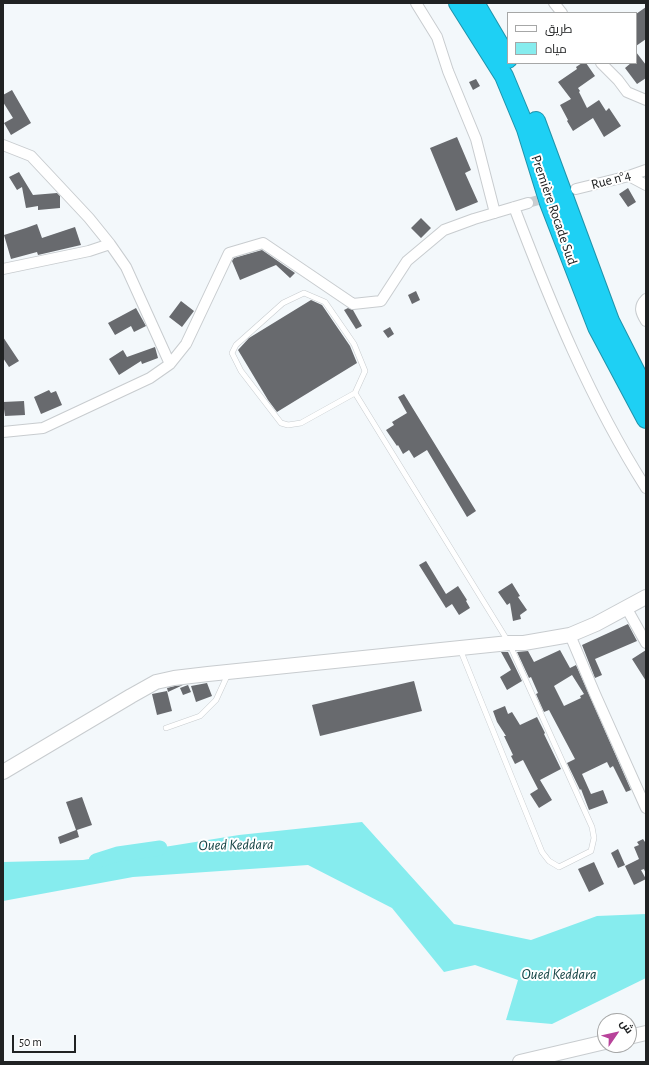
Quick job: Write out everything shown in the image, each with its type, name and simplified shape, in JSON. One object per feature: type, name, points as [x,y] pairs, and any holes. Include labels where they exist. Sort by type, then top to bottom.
[{"type":"highway","name":"Première Rocade Sud","points":[[458,3],[504,76],[526,129],[549,203],[597,327],[646,419]]},
{"type":"highway","points":[[474,3],[507,57]]},
{"type":"highway","name":"Première Rocade Sud","points":[[511,64],[515,70],[537,125],[610,321],[646,392]]},
{"type":"main road","points":[[3,772],[156,682],[174,678],[228,672],[509,643],[524,643],[570,635],[627,609],[646,597]]},
{"type":"main road","points":[[520,1062],[597,1044]]},
{"type":"street","points":[[416,3],[437,37],[448,71],[476,139],[495,213]]},
{"type":"street","points":[[554,3],[561,12]]},
{"type":"street","points":[[602,64],[618,80],[627,92],[646,100]]},
{"type":"street","points":[[3,145],[31,156],[89,218],[110,244],[126,267],[170,364]]},
{"type":"street","name":"Rue n°4","points":[[576,189],[629,176],[646,170]]},
{"type":"street","points":[[629,176],[646,186]]},
{"type":"street","points":[[3,432],[43,428],[150,378],[170,364],[186,344],[229,253],[263,243],[353,304],[381,301],[407,262],[444,230],[528,203]]},
{"type":"street","points":[[514,207],[563,329],[598,404],[646,488]]},
{"type":"street","points":[[3,269],[89,251],[110,244]]},
{"type":"street","points":[[646,299],[641,307],[641,313],[646,321]]},
{"type":"street","points":[[627,609],[646,643]]},
{"type":"street","points":[[570,635],[646,808]]},
{"type":"lane","points":[[304,293],[325,302],[354,344],[366,371],[355,393],[301,423],[288,425],[281,423],[241,370],[232,353],[236,345],[283,303],[304,293]]},
{"type":"lane","points":[[355,393],[509,643],[589,820],[594,838],[591,851],[559,867],[549,861],[542,852],[460,648]]},
{"type":"lane","points":[[166,728],[200,716],[216,700],[228,672]]},
{"type":"water","name":"Oued Keddara","points":[[362,822],[454,924],[531,940],[597,916],[646,914],[646,978],[552,1024],[506,1020],[518,980],[475,965],[444,972],[392,908],[308,865],[133,877],[3,901],[3,862],[83,860],[239,835]]},
{"type":"building","points":[[646,7],[646,39],[637,45],[637,13]]},
{"type":"building","points":[[637,53],[646,65],[646,78],[637,84],[625,68],[630,64],[637,64]]},
{"type":"building","points":[[580,64],[587,64],[595,76],[578,88],[587,108],[599,100],[606,111],[609,108],[621,126],[604,137],[593,118],[573,131],[560,105],[571,99],[558,82],[577,69],[576,67]]},
{"type":"building","points":[[476,79],[480,86],[473,90],[469,82]]},
{"type":"building","points":[[12,90],[31,123],[11,135],[4,123],[13,118],[3,102],[3,95]]},
{"type":"building","points":[[457,137],[471,170],[465,173],[478,202],[456,211],[430,148]]},
{"type":"building","points":[[19,172],[33,195],[57,193],[60,196],[60,208],[38,210],[38,206],[26,208],[22,187],[17,190],[9,177]]},
{"type":"building","points":[[628,188],[636,202],[628,207],[619,194]]},
{"type":"building","points":[[421,218],[431,228],[421,238],[411,228]]},
{"type":"building","points":[[37,224],[42,238],[75,227],[81,245],[38,255],[37,252],[11,259],[4,235]]},
{"type":"building","points":[[262,250],[295,273],[290,278],[276,265],[240,280],[232,261],[234,258]]},
{"type":"building","points":[[416,291],[420,300],[412,304],[408,295]]},
{"type":"building","points":[[311,300],[322,305],[350,346],[357,363],[277,412],[268,400],[238,350],[249,338]]},
{"type":"building","points":[[181,301],[194,311],[182,327],[169,317]]},
{"type":"building","points":[[136,308],[146,326],[134,332],[131,326],[115,335],[108,323]]},
{"type":"building","points":[[348,308],[353,310],[362,326],[356,329],[344,310]]},
{"type":"building","points":[[390,327],[394,334],[388,338],[383,331]]},
{"type":"building","points":[[3,337],[19,361],[9,367],[3,358]]},
{"type":"building","points":[[155,347],[158,358],[142,364],[141,361],[119,375],[109,359],[123,350],[127,357]]},
{"type":"building","points":[[49,390],[51,393],[56,391],[62,405],[41,414],[34,397]]},
{"type":"building","points":[[404,394],[476,511],[467,517],[427,450],[414,458],[409,450],[403,454],[386,430],[394,425],[392,422],[407,413],[398,397]]},
{"type":"building","points":[[24,401],[25,415],[5,416],[3,402]]},
{"type":"building","points":[[426,561],[446,594],[458,586],[470,608],[459,615],[452,604],[446,608],[419,565]]},
{"type":"building","points":[[512,583],[520,596],[518,597],[527,610],[520,615],[521,619],[513,621],[510,603],[507,605],[498,592]]},
{"type":"building","points":[[628,624],[637,641],[595,659],[602,675],[595,678],[582,645]]},
{"type":"building","points":[[560,650],[570,668],[576,665],[631,790],[626,792],[613,766],[610,768],[607,762],[582,774],[591,794],[603,790],[608,803],[589,810],[581,789],[580,790],[567,763],[575,759],[549,710],[544,712],[536,694],[538,693],[531,677],[529,678],[517,652],[528,651],[534,662]],"holes":[[[572,675],[584,694],[580,696],[581,698],[564,706],[554,686]]]},
{"type":"building","points":[[646,650],[646,681],[632,659]]},
{"type":"building","points":[[501,652],[508,652],[522,681],[507,690],[500,677],[511,670]]},
{"type":"building","points":[[414,681],[422,711],[320,736],[312,705]]},
{"type":"building","points":[[207,683],[212,696],[196,702],[191,686]]},
{"type":"building","points":[[183,685],[168,692],[167,688]]},
{"type":"building","points":[[188,685],[191,692],[183,695],[180,688]]},
{"type":"building","points":[[167,691],[172,711],[157,715],[152,694]]},
{"type":"building","points":[[505,706],[508,714],[512,712],[520,725],[537,717],[561,769],[540,780],[552,800],[539,808],[530,794],[538,789],[523,760],[515,764],[511,756],[513,755],[504,736],[506,736],[497,722],[493,711]]},
{"type":"building","points":[[82,797],[92,825],[77,830],[79,837],[60,844],[58,837],[76,830],[66,802]]},
{"type":"building","points":[[643,839],[646,842],[646,874],[644,869],[641,870],[646,879],[634,885],[625,866],[639,859],[634,847],[639,845],[637,842]]},
{"type":"building","points":[[618,849],[625,865],[618,868],[611,853]]},
{"type":"building","points":[[594,862],[604,884],[589,892],[578,869]]},
{"type":"waterway","name":"Oued Keddara","points":[[96,861],[118,854],[160,848]]},
{"type":"tunnel","points":[[528,203],[552,196]]}]
